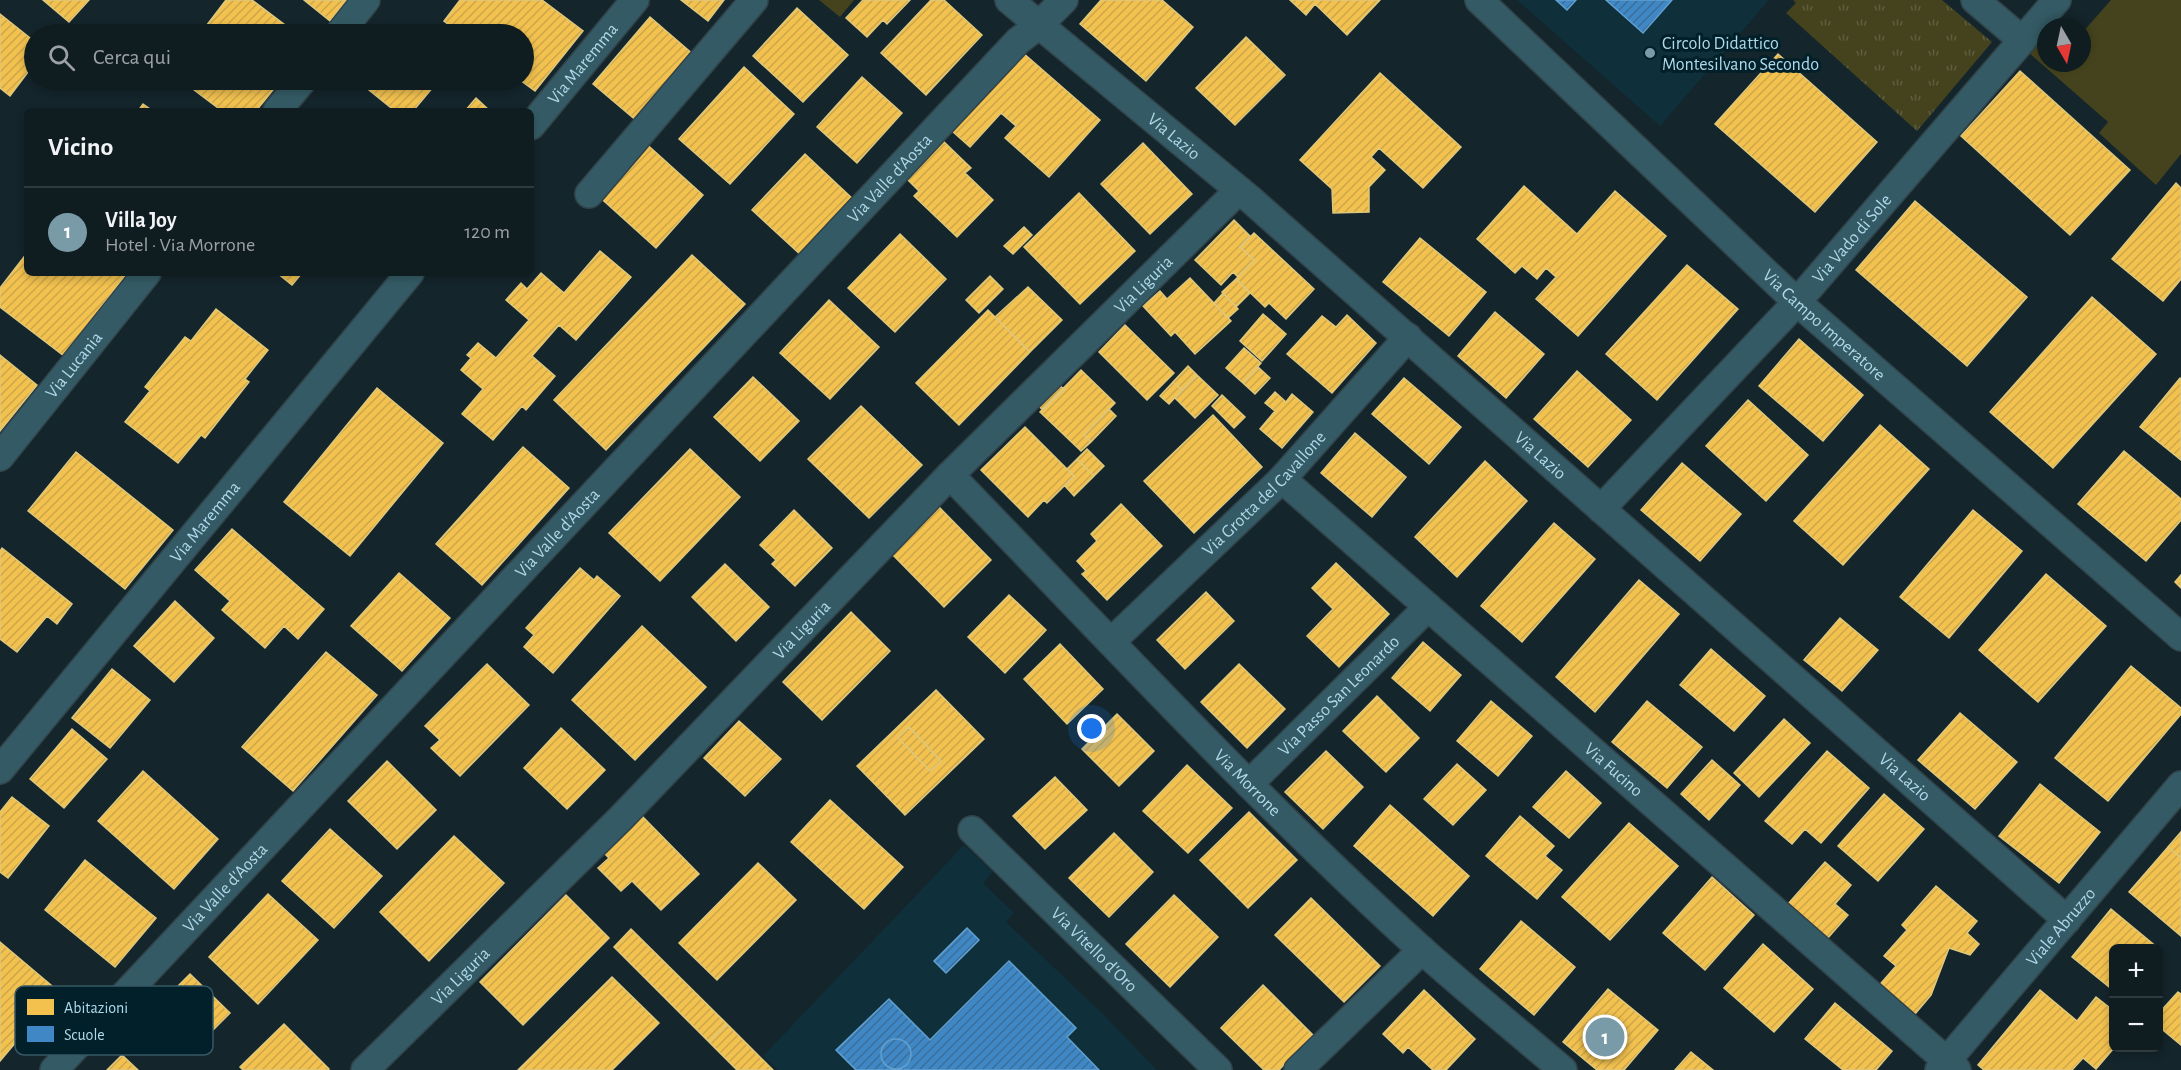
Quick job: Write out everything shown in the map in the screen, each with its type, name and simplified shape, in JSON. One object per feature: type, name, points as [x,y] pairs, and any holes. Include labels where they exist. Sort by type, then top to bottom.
[{"type":"street","points":[[347,24],[366,0]]},
{"type":"street","name":"Via Maremma","points":[[534,122],[634,0]]},
{"type":"street","points":[[589,194],[754,0]]},
{"type":"street","name":"Via Lazio","points":[[1009,0],[1239,190],[2067,920]]},
{"type":"street","name":"Via Valle d'Aosta","points":[[133,986],[1010,49],[1064,0]]},
{"type":"street","name":"Via Campo Imperatore","points":[[1479,0],[1797,302],[2181,637]]},
{"type":"street","points":[[1976,0],[2022,40]]},
{"type":"street","name":"Via Vado di Sole","points":[[1601,509],[1797,302],[2057,0]]},
{"type":"street","points":[[280,108],[295,90]]},
{"type":"street","name":"Via Liguria","points":[[365,1070],[621,818],[950,475],[1239,190]]},
{"type":"street","name":"Via Lucania","points":[[0,457],[145,276]]},
{"type":"street","name":"Via Maremma","points":[[0,770],[408,276]]},
{"type":"street","name":"Via Grotta del Cavallone","points":[[1112,641],[1282,479],[1408,337]]},
{"type":"street","name":"Via Morrone","points":[[950,475],[1249,784],[1422,950],[1563,1070]]},
{"type":"street","name":"Via Fucino","points":[[1282,479],[1947,1067]]},
{"type":"street","name":"Via Passo San Leonardo","points":[[1249,784],[1428,607]]},
{"type":"street","name":"Viale Abruzzo","points":[[1947,1067],[2181,785]]},
{"type":"street","name":"Via Vitello d'Oro","points":[[972,830],[1218,1070]]},
{"type":"street","points":[[1298,1070],[1422,950]]},
{"type":"street","name":"Via Valle d'Aosta","points":[[54,1070],[68,1055]]},
{"type":"shaded area","name":"Circolo Didattico Montesilvano Secondo","points":[[1517,0],[1769,0],[1660,126]]},
{"type":"shaded area","points":[[964,845],[993,872],[983,883],[1014,913],[1006,922],[1102,1013],[1157,1070],[778,1070],[763,1056]]},
{"type":"green space","points":[[819,0],[854,0],[840,17]]},
{"type":"green space","points":[[1793,0],[1942,0],[1992,42],[1917,131],[1786,13],[1796,3]]},
{"type":"green space","points":[[2111,0],[2181,0],[2181,154],[2156,185],[2099,133],[2108,122],[2051,72],[2091,72],[2091,23]]},
{"type":"green space","points":[[2037,44],[2037,60],[2029,53]]},
{"type":"building: Abitazioni","points":[[43,0],[89,0],[69,22]]},
{"type":"building: Abitazioni","points":[[226,0],[252,0],[284,24],[208,24]]},
{"type":"building: Abitazioni","points":[[304,0],[347,0],[330,21]]},
{"type":"building: Abitazioni","points":[[460,0],[542,0],[583,31],[535,91],[534,24],[448,24],[444,21]]},
{"type":"building: Abitazioni","points":[[681,0],[724,0],[708,21]]},
{"type":"building: Abitazioni","points":[[863,0],[910,0],[887,24],[883,20],[867,37],[846,18]]},
{"type":"building: Abitazioni","points":[[931,0],[944,0],[982,35],[926,95],[881,53]]},
{"type":"building: Abitazioni","points":[[1101,0],[1162,0],[1193,27],[1146,81],[1080,24]]},
{"type":"building: Abitazioni","points":[[1290,0],[1380,0],[1347,35],[1315,4],[1306,15]]},
{"type":"building: Abitazioni","points":[[797,8],[848,55],[803,102],[753,56]]},
{"type":"building: Abitazioni","points":[[0,14],[24,33],[24,77],[10,96],[0,88]]},
{"type":"building: Abitazioni","points":[[650,17],[694,55],[638,122],[593,84]]},
{"type":"building: Abitazioni","points":[[1246,37],[1285,75],[1235,125],[1196,88]]},
{"type":"building: Abitazioni","points":[[1022,52],[1100,120],[1049,177],[1005,138],[1016,126],[1001,113],[970,147],[952,131]]},
{"type":"building: Abitazioni","points":[[1778,54],[1877,142],[1815,212],[1715,124]]},
{"type":"building: Abitazioni","points":[[744,67],[794,114],[730,184],[679,139]]},
{"type":"building: Abitazioni","points":[[2020,71],[2130,170],[2070,235],[1961,136]]},
{"type":"building: Abitazioni","points":[[1380,73],[1461,147],[1423,188],[1379,148],[1371,157],[1385,170],[1369,187],[1369,212],[1333,213],[1332,189],[1300,160]]},
{"type":"building: Abitazioni","points":[[862,77],[902,113],[857,163],[817,127]]},
{"type":"building: Abitazioni","points":[[194,90],[273,90],[258,108],[218,108]]},
{"type":"building: Abitazioni","points":[[369,90],[431,90],[416,108],[391,108]]},
{"type":"building: Abitazioni","points":[[476,98],[487,108],[468,108]]},
{"type":"building: Abitazioni","points":[[940,138],[971,168],[965,173],[993,200],[957,237],[914,196],[919,191],[904,176]]},
{"type":"building: Abitazioni","points":[[642,140],[703,195],[656,248],[595,193]]},
{"type":"building: Abitazioni","points":[[1143,143],[1192,194],[1150,234],[1101,184]]},
{"type":"building: Abitazioni","points":[[805,154],[854,200],[802,256],[752,210]]},
{"type":"building: Abitazioni","points":[[2176,183],[2181,188],[2181,279],[2163,301],[2112,259]]},
{"type":"building: Abitazioni","points":[[1524,186],[1577,234],[1615,191],[1666,236],[1578,336],[1536,299],[1556,277],[1546,268],[1537,279],[1522,266],[1515,273],[1477,239]]},
{"type":"building: Abitazioni","points":[[1079,193],[1135,251],[1080,304],[1024,247]]},
{"type":"building: Abitazioni","points":[[1915,201],[2027,297],[1967,366],[1856,270]]},
{"type":"building: Abitazioni","points":[[1234,220],[1250,236],[1240,247],[1254,260],[1238,277],[1233,272],[1221,285],[1195,260]]},
{"type":"building: Abitazioni","points":[[1024,227],[1032,235],[1013,254],[1004,246]]},
{"type":"building: Abitazioni","points":[[1254,233],[1314,289],[1286,319],[1269,303],[1265,307],[1236,279],[1254,260],[1240,247]]},
{"type":"building: Abitazioni","points":[[900,234],[946,279],[895,332],[848,288]]},
{"type":"building: Abitazioni","points":[[1420,238],[1486,292],[1449,336],[1383,282]]},
{"type":"building: Abitazioni","points":[[600,251],[631,277],[576,340],[559,325],[532,356],[555,376],[526,410],[522,406],[493,440],[462,414],[483,389],[461,370],[471,358],[467,355],[478,343],[496,358],[529,320],[506,300],[521,283],[527,289],[541,273],[564,293]]},
{"type":"building: Abitazioni","points":[[692,255],[745,304],[606,450],[554,400]]},
{"type":"building: Abitazioni","points":[[24,257],[24,276],[125,276],[64,356],[0,307],[0,288]]},
{"type":"building: Abitazioni","points":[[1687,265],[1738,309],[1657,400],[1606,354]]},
{"type":"building: Abitazioni","points":[[281,276],[300,276],[292,285]]},
{"type":"building: Abitazioni","points":[[990,276],[1003,289],[979,313],[966,300]]},
{"type":"building: Abitazioni","points":[[1190,278],[1231,321],[1195,354],[1175,332],[1171,336],[1143,306],[1160,291],[1167,299]]},
{"type":"building: Abitazioni","points":[[1236,279],[1250,293],[1236,307],[1222,292]]},
{"type":"building: Abitazioni","points":[[1028,287],[1062,320],[1030,352],[995,317]]},
{"type":"building: Abitazioni","points":[[1223,293],[1238,309],[1228,318],[1214,303]]},
{"type":"building: Abitazioni","points":[[2092,297],[2156,354],[2053,468],[1990,412]]},
{"type":"building: Abitazioni","points":[[829,300],[879,347],[830,399],[780,353]]},
{"type":"building: Abitazioni","points":[[216,309],[268,350],[245,379],[249,382],[205,438],[201,435],[178,463],[125,422],[150,391],[145,387],[185,337],[191,341]]},
{"type":"building: Abitazioni","points":[[988,310],[1030,352],[959,425],[916,383]]},
{"type":"building: Abitazioni","points":[[1495,312],[1544,354],[1506,398],[1458,356]]},
{"type":"building: Abitazioni","points":[[1263,314],[1286,334],[1262,361],[1240,341]]},
{"type":"building: Abitazioni","points":[[1347,315],[1376,343],[1332,393],[1287,354],[1322,316],[1336,327]]},
{"type":"building: Abitazioni","points":[[1125,325],[1174,373],[1147,400],[1099,352]]},
{"type":"building: Abitazioni","points":[[1799,339],[1863,395],[1823,441],[1759,386]]},
{"type":"building: Abitazioni","points":[[1244,348],[1261,363],[1243,383],[1226,368]]},
{"type":"building: Abitazioni","points":[[0,355],[37,385],[0,431]]},
{"type":"building: Abitazioni","points":[[1188,366],[1197,375],[1182,390],[1173,382]]},
{"type":"building: Abitazioni","points":[[1258,367],[1270,378],[1255,394],[1243,383]]},
{"type":"building: Abitazioni","points":[[1081,370],[1115,403],[1084,435],[1091,442],[1081,451],[1040,412]]},
{"type":"building: Abitazioni","points":[[1577,371],[1631,420],[1588,467],[1534,419]]},
{"type":"building: Abitazioni","points":[[1197,375],[1218,395],[1195,418],[1175,398]]},
{"type":"building: Abitazioni","points":[[753,377],[799,421],[760,461],[714,417]]},
{"type":"building: Abitazioni","points":[[1404,378],[1461,427],[1429,464],[1372,414]]},
{"type":"building: Abitazioni","points":[[2181,379],[2181,460],[2140,427]]},
{"type":"building: Abitazioni","points":[[1055,382],[1064,389],[1043,410],[1035,403]]},
{"type":"building: Abitazioni","points":[[1173,382],[1182,390],[1169,404],[1160,396]]},
{"type":"building: Abitazioni","points":[[377,388],[443,443],[350,556],[284,502]]},
{"type":"building: Abitazioni","points":[[1275,392],[1286,402],[1292,394],[1313,412],[1282,448],[1260,429],[1275,411],[1265,403]]},
{"type":"building: Abitazioni","points":[[1222,395],[1245,417],[1234,428],[1212,406]]},
{"type":"building: Abitazioni","points":[[1748,400],[1808,455],[1766,501],[1706,446]]},
{"type":"building: Abitazioni","points":[[861,406],[922,465],[869,518],[808,459]]},
{"type":"building: Abitazioni","points":[[1109,409],[1116,416],[1091,442],[1084,435]]},
{"type":"building: Abitazioni","points":[[1213,415],[1262,467],[1194,533],[1144,481]]},
{"type":"building: Abitazioni","points":[[1880,425],[1929,469],[1843,565],[1794,521]]},
{"type":"building: Abitazioni","points":[[1025,427],[1074,476],[1047,503],[1044,500],[1028,517],[981,470]]},
{"type":"building: Abitazioni","points":[[1355,433],[1406,477],[1372,517],[1321,473]]},
{"type":"building: Abitazioni","points":[[523,447],[569,488],[482,585],[436,544]]},
{"type":"building: Abitazioni","points":[[690,449],[740,497],[660,581],[609,533]]},
{"type":"building: Abitazioni","points":[[1087,449],[1104,466],[1094,476],[1077,459]]},
{"type":"building: Abitazioni","points":[[2124,451],[2181,499],[2181,520],[2146,561],[2078,504]]},
{"type":"building: Abitazioni","points":[[76,452],[173,530],[125,589],[28,511]]},
{"type":"building: Abitazioni","points":[[1077,459],[1094,476],[1074,496],[1065,486],[1074,476],[1067,469]]},
{"type":"building: Abitazioni","points":[[1485,461],[1527,501],[1457,577],[1415,537]]},
{"type":"building: Abitazioni","points":[[1682,463],[1741,514],[1700,561],[1641,510]]},
{"type":"building: Abitazioni","points":[[1121,504],[1162,546],[1107,600],[1082,574],[1086,571],[1077,561],[1097,541],[1091,534]]},
{"type":"building: Abitazioni","points":[[938,506],[991,560],[944,607],[891,553]]},
{"type":"building: Abitazioni","points":[[794,510],[832,548],[795,586],[772,564],[776,560],[760,545]]},
{"type":"building: Abitazioni","points":[[1973,510],[2022,551],[1949,638],[1900,597]]},
{"type":"building: Abitazioni","points":[[1554,523],[1595,559],[1522,642],[1481,606]]},
{"type":"building: Abitazioni","points":[[232,529],[324,609],[298,639],[284,626],[265,648],[222,610],[230,601],[195,570]]},
{"type":"building: Abitazioni","points":[[2,548],[72,604],[57,624],[47,616],[17,652],[0,639],[0,551]]},
{"type":"building: Abitazioni","points":[[1336,563],[1389,614],[1339,667],[1307,636],[1333,609],[1312,588]]},
{"type":"building: Abitazioni","points":[[725,564],[769,607],[736,641],[692,597]]},
{"type":"building: Abitazioni","points":[[580,568],[594,580],[597,576],[620,596],[553,673],[524,647],[534,635],[526,628]]},
{"type":"building: Abitazioni","points":[[399,573],[450,618],[402,671],[351,626]]},
{"type":"building: Abitazioni","points":[[2046,574],[2106,626],[2038,702],[1979,650]]},
{"type":"building: Abitazioni","points":[[2181,575],[2181,588],[2175,582]]},
{"type":"building: Abitazioni","points":[[1639,580],[1679,614],[1595,712],[1556,677]]},
{"type":"building: Abitazioni","points":[[1206,592],[1234,621],[1185,669],[1157,640]]},
{"type":"building: Abitazioni","points":[[1009,595],[1046,630],[1005,673],[968,637]]},
{"type":"building: Abitazioni","points":[[175,601],[214,638],[174,682],[134,646]]},
{"type":"building: Abitazioni","points":[[851,612],[890,651],[822,720],[783,682]]},
{"type":"building: Abitazioni","points":[[1840,618],[1878,650],[1842,691],[1804,660]]},
{"type":"building: Abitazioni","points":[[642,626],[706,687],[635,760],[572,700]]},
{"type":"building: Abitazioni","points":[[1423,642],[1461,675],[1430,711],[1392,678]]},
{"type":"building: Abitazioni","points":[[1060,644],[1103,689],[1067,724],[1024,679]]},
{"type":"building: Abitazioni","points":[[1711,649],[1765,696],[1734,731],[1680,685]]},
{"type":"building: Abitazioni","points":[[326,652],[377,695],[293,791],[242,747]]},
{"type":"building: Abitazioni","points":[[487,664],[529,705],[460,776],[431,748],[440,740],[425,726]]},
{"type":"building: Abitazioni","points":[[1239,664],[1285,709],[1247,748],[1201,702]]},
{"type":"building: Abitazioni","points":[[2131,666],[2181,708],[2181,714],[2108,801],[2055,758]]},
{"type":"building: Abitazioni","points":[[112,669],[150,700],[110,748],[72,718]]},
{"type":"building: Abitazioni","points":[[936,690],[984,739],[905,815],[857,766]]},
{"type":"building: Abitazioni","points":[[1377,696],[1419,738],[1386,772],[1343,731]]},
{"type":"building: Abitazioni","points":[[1491,701],[1532,736],[1498,776],[1457,741]]},
{"type":"building: Abitazioni","points":[[1647,701],[1702,747],[1667,788],[1612,742]]},
{"type":"building: Abitazioni","points":[[1960,713],[2017,762],[1975,809],[1918,760]]},
{"type":"building: Abitazioni","points":[[1117,714],[1154,751],[1119,786],[1082,749]]},
{"type":"building: Abitazioni","points":[[1784,719],[1810,743],[1759,797],[1734,773]]},
{"type":"building: Abitazioni","points":[[739,721],[781,759],[745,796],[704,758]]},
{"type":"building: Abitazioni","points":[[909,727],[941,761],[930,771],[898,738]]},
{"type":"building: Abitazioni","points":[[561,728],[605,770],[567,809],[524,768]]},
{"type":"building: Abitazioni","points":[[72,729],[107,759],[64,808],[30,779]]},
{"type":"building: Abitazioni","points":[[1326,751],[1363,787],[1323,829],[1285,792]]},
{"type":"building: Abitazioni","points":[[1827,751],[1869,788],[1821,843],[1805,829],[1792,844],[1765,821]]},
{"type":"building: Abitazioni","points":[[1712,760],[1740,785],[1709,820],[1681,794]]},
{"type":"building: Abitazioni","points":[[387,761],[436,810],[397,849],[348,801]]},
{"type":"building: Abitazioni","points":[[1457,764],[1486,790],[1453,825],[1424,799]]},
{"type":"building: Abitazioni","points":[[1187,765],[1232,808],[1188,853],[1143,811]]},
{"type":"building: Abitazioni","points":[[143,771],[218,839],[174,889],[98,821]]},
{"type":"building: Abitazioni","points":[[1566,771],[1601,803],[1569,838],[1533,807]]},
{"type":"building: Abitazioni","points":[[1055,777],[1087,810],[1045,849],[1013,816]]},
{"type":"building: Abitazioni","points":[[2040,784],[2100,832],[2059,883],[1999,836]]},
{"type":"building: Abitazioni","points":[[1884,794],[1924,829],[1878,881],[1838,846]]},
{"type":"building: Abitazioni","points":[[12,797],[49,826],[8,878],[0,872],[0,812]]},
{"type":"building: Abitazioni","points":[[830,800],[903,867],[864,909],[791,842]]},
{"type":"building: Abitazioni","points":[[1390,805],[1469,876],[1433,916],[1354,846]]},
{"type":"building: Abitazioni","points":[[1249,812],[1297,860],[1248,908],[1200,860]]},
{"type":"building: Abitazioni","points":[[642,816],[699,874],[661,910],[632,881],[621,891],[598,868],[609,858],[603,852]]},
{"type":"building: Abitazioni","points":[[1520,816],[1554,846],[1545,856],[1562,870],[1537,899],[1486,856]]},
{"type":"building: Abitazioni","points":[[1629,823],[1678,866],[1610,940],[1562,897]]},
{"type":"building: Abitazioni","points":[[330,829],[382,876],[334,928],[282,881]]},
{"type":"building: Abitazioni","points":[[2181,832],[2181,858],[2168,847]]},
{"type":"building: Abitazioni","points":[[1114,833],[1153,872],[1109,917],[1069,878]]},
{"type":"building: Abitazioni","points":[[454,836],[504,883],[429,961],[380,912]]},
{"type":"building: Abitazioni","points":[[2168,847],[2181,858],[2181,936],[2129,892]]},
{"type":"building: Abitazioni","points":[[85,860],[156,918],[115,967],[45,910]]},
{"type":"building: Abitazioni","points":[[1825,862],[1851,885],[1835,904],[1848,915],[1827,939],[1788,904]]},
{"type":"building: Abitazioni","points":[[758,863],[796,900],[717,980],[679,943]]},
{"type":"building: Abitazioni","points":[[1712,877],[1754,915],[1705,970],[1663,933]]},
{"type":"building: Abitazioni","points":[[1936,886],[1977,921],[1967,933],[1979,944],[1970,955],[1949,948],[1931,995],[1915,1014],[1904,1005],[1899,1009],[1876,989],[1896,966],[1884,956],[1907,930],[1902,925]]},
{"type":"building: Abitazioni","points":[[268,894],[318,940],[258,1004],[209,957]]},
{"type":"building: Abitazioni","points":[[566,895],[609,938],[523,1025],[480,982]]},
{"type":"building: Abitazioni","points":[[1174,895],[1218,937],[1170,987],[1126,944]]},
{"type":"building: Abitazioni","points":[[1311,898],[1380,966],[1344,1002],[1275,935]]},
{"type":"building: Abitazioni","points":[[2111,909],[2153,944],[2109,944],[2109,987],[2072,957]]},
{"type":"building: Abitazioni","points":[[1521,921],[1575,967],[1534,1015],[1480,969]]},
{"type":"building: Abitazioni","points":[[631,929],[727,1024],[709,1042],[614,947]]},
{"type":"building: Abitazioni","points":[[0,942],[52,986],[15,986],[15,1043],[0,1061]]},
{"type":"building: Abitazioni","points":[[1763,944],[1813,989],[1774,1032],[1724,988]]},
{"type":"building: Abitazioni","points":[[190,974],[202,986],[178,986]]},
{"type":"building: Abitazioni","points":[[612,977],[659,1023],[612,1070],[518,1070]]},
{"type":"building: Abitazioni","points":[[1263,985],[1313,1035],[1279,1070],[1264,1070],[1221,1028]]},
{"type":"building: Abitazioni","points":[[1608,989],[1658,1030],[1624,1070],[1597,1070],[1563,1042]]},
{"type":"building: Abitazioni","points":[[1424,990],[1475,1039],[1446,1070],[1433,1070],[1408,1047],[1403,1053],[1383,1034]]},
{"type":"building: Abitazioni","points":[[2040,990],[2077,1021],[2096,997],[2109,1007],[2111,1052],[2096,1069],[2083,1058],[2072,1070],[1984,1070],[1978,1065]]},
{"type":"building: Abitazioni","points":[[2178,992],[2181,994],[2181,1045],[2163,1030],[2163,1008]]},
{"type":"building: Abitazioni","points":[[213,996],[230,1013],[213,1030]]},
{"type":"building: Abitazioni","points":[[1835,1003],[1892,1051],[1876,1070],[1843,1070],[1805,1039]]},
{"type":"building: Abitazioni","points":[[284,1024],[328,1070],[243,1070],[240,1067]]},
{"type":"building: Abitazioni","points":[[727,1024],[773,1070],[737,1070],[709,1042]]},
{"type":"building: Abitazioni","points":[[1691,1052],[1713,1070],[1675,1070]]},
{"type":"building: Abitazioni","points":[[122,1055],[138,1070],[107,1070]]},
{"type":"building: Scuole","points":[[1556,0],[1576,0],[1567,10]]},
{"type":"building: Scuole","points":[[1606,0],[1672,0],[1643,33]]},
{"type":"building: Scuole","points":[[967,928],[979,940],[946,973],[934,961]]},
{"type":"building: Scuole","points":[[1009,961],[1076,1028],[1067,1037],[1099,1070],[856,1070],[836,1050],[889,999],[930,1040]]},
{"type":"building: Scuole","points":[[896,1039],[907,1043],[911,1054],[907,1065],[896,1069],[885,1065],[881,1054],[885,1043]]},
{"type":"place","name":"Circolo Didattico Montesilvano Secondo","points":[[1650,53]]},
{"type":"place","name":"Villa Joy","points":[[1605,1037]]}]
